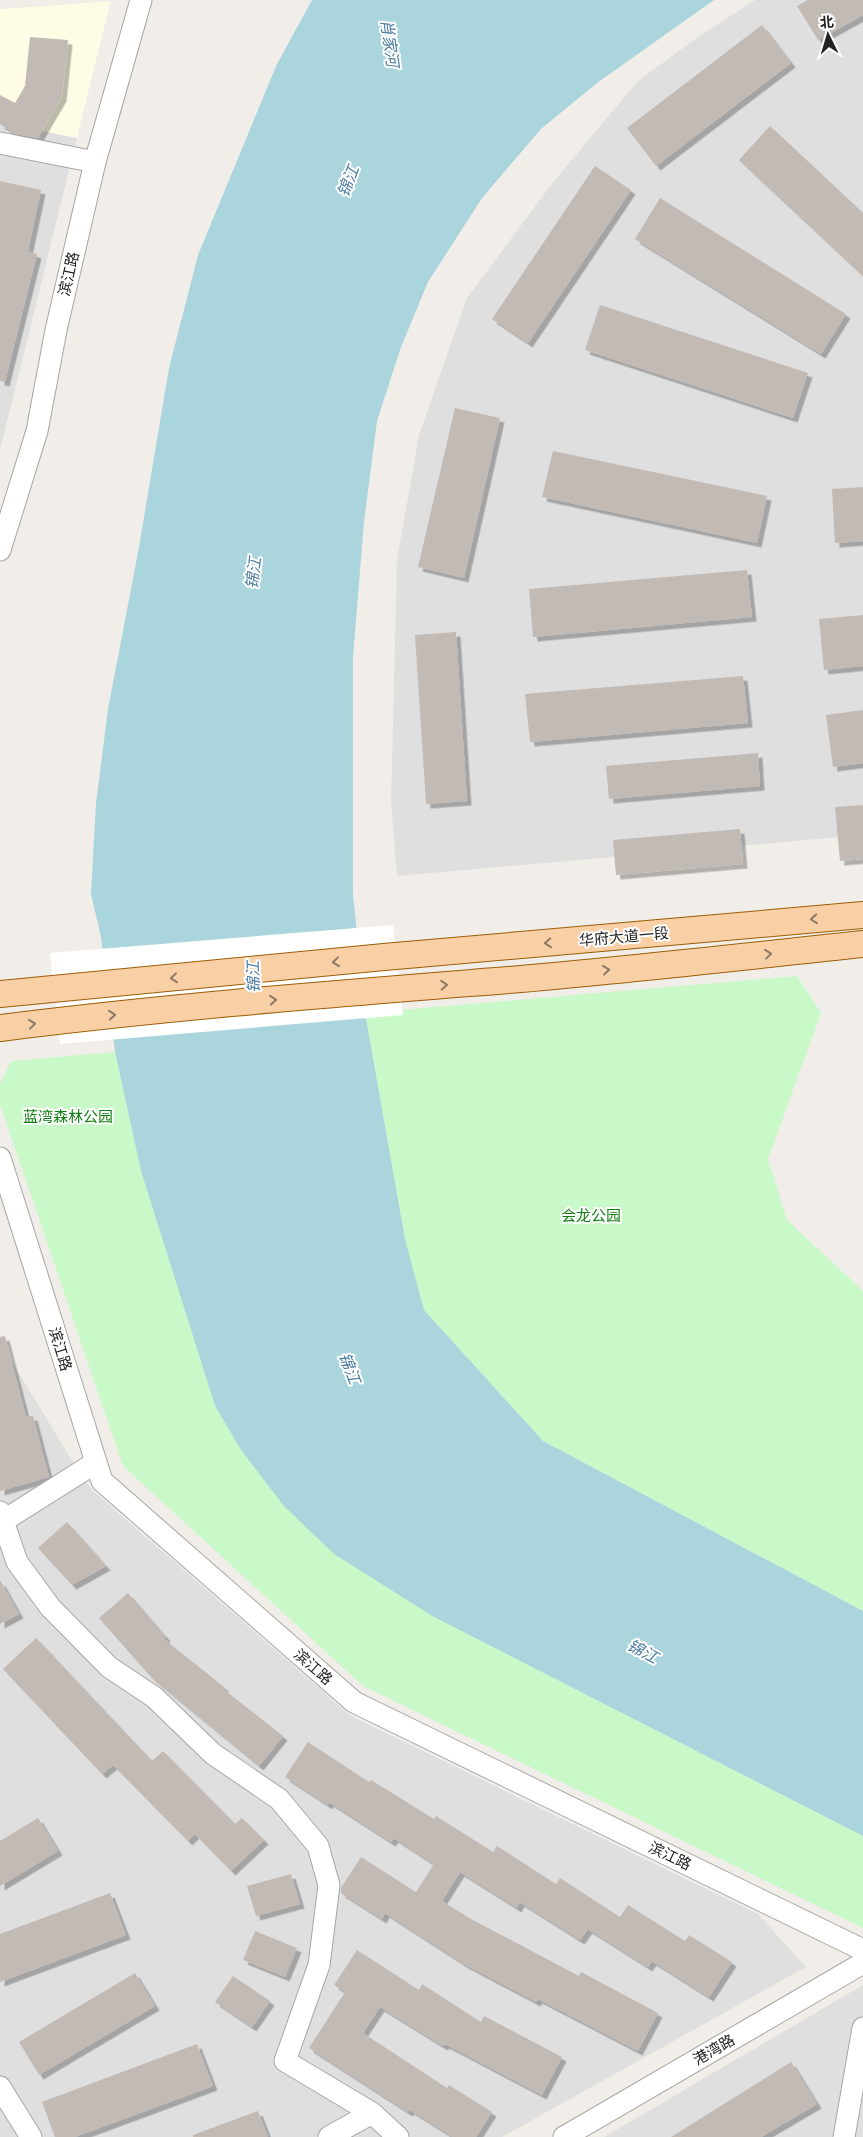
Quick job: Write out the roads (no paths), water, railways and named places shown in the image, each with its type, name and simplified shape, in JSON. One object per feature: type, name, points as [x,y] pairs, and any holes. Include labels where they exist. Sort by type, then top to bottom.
[{"type":"main road","name":"华府大道一段","points":[[0,994],[384,957],[863,915]]},
{"type":"main road","points":[[0,1028],[63,1020],[396,988],[523,979],[863,944]]},
{"type":"street","name":"滨江路","points":[[0,550],[37,431],[56,330],[94,162],[141,0]]},
{"type":"street","points":[[0,144],[94,162]]},
{"type":"street","name":"滨江路","points":[[0,1158],[102,1481],[354,1702],[863,1950]]},
{"type":"street","points":[[95,1463],[2,1516],[17,1562],[50,1607],[109,1667],[154,1697],[213,1754],[279,1799],[318,1846],[329,1885],[319,1965],[285,2061],[372,2112],[398,2137]]},
{"type":"street","name":"港湾路","points":[[564,2137],[863,1963]]},
{"type":"street","points":[[844,2137],[863,2028]]},
{"type":"street","points":[[0,2087],[31,2137]]},
{"type":"street","points":[[329,2137],[372,2112]]},
{"type":"water","points":[[312,0],[714,0],[597,83],[541,129],[482,198],[428,282],[401,347],[377,421],[364,522],[353,657],[353,894],[365,1013],[405,1239],[424,1310],[543,1441],[863,1611],[863,1836],[434,1617],[334,1554],[284,1506],[241,1450],[215,1406],[141,1171],[115,1052],[101,937],[91,894],[96,803],[108,709],[139,547],[169,368],[198,255],[277,64]]},
{"type":"water label","name":"肖家河","points":[[390,43]]},
{"type":"water label","name":"锦江","points":[[348,181]]},
{"type":"water label","name":"锦江","points":[[253,573]]},
{"type":"water label","name":"锦江","points":[[253,977]]},
{"type":"water label","name":"锦江","points":[[350,1368]]},
{"type":"water label","name":"锦江","points":[[643,1651]]},
{"type":"park label","name":"蓝湾森林公园","points":[[68,1117]]},
{"type":"park label","name":"会龙公园","points":[[591,1216]]}]
